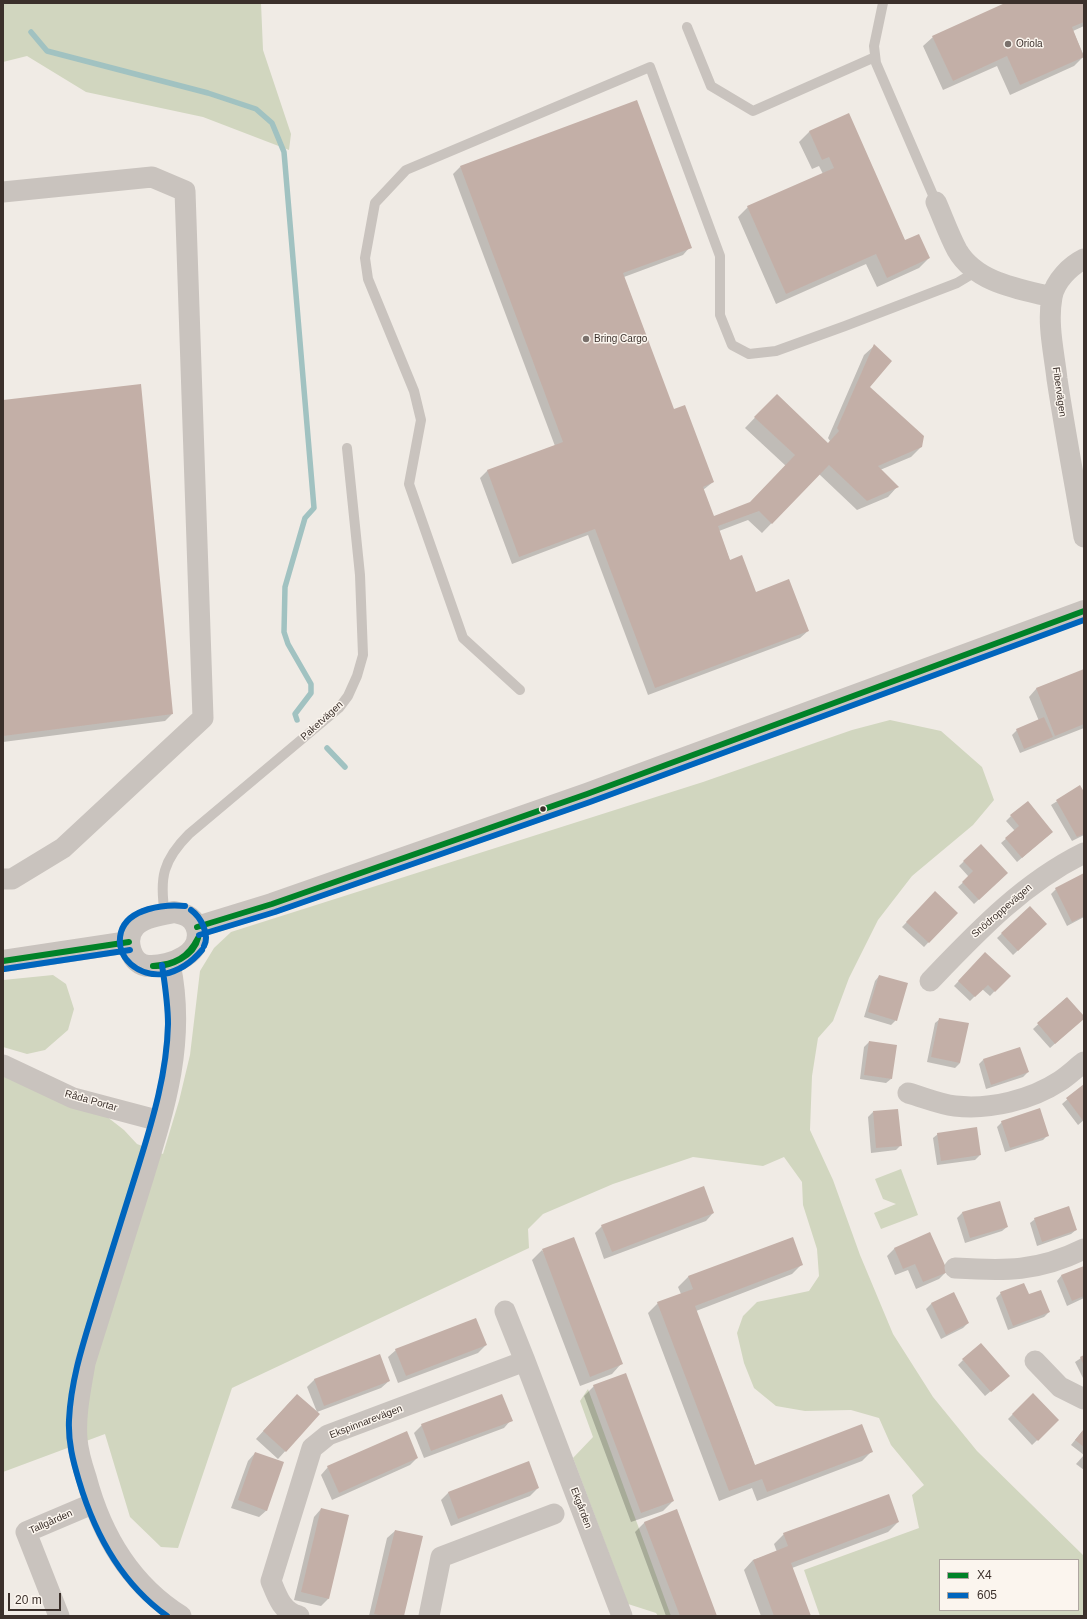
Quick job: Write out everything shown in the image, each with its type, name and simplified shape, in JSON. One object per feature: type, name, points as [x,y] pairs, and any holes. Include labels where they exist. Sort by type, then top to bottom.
[{"type":"street","points":[[3,192],[152,177],[185,191],[203,718],[63,848],[12,879],[3,879]]},
{"type":"street","points":[[936,202],[958,252],[968,264],[990,280],[1052,297]]},
{"type":"street","name":"Fibervägen","points":[[1084,259],[1076,263],[1057,283],[1052,297],[1050,320],[1084,537]]},
{"type":"street","points":[[197,927],[272,904],[587,794],[1084,611]]},
{"type":"street","name":"Snödroppevägen","points":[[930,982],[970,939],[1009,902],[1040,879],[1084,853]]},
{"type":"street","points":[[174,912],[184,914],[191,918],[197,927],[198,941],[194,948],[170,964],[146,966],[138,962],[133,956],[129,942],[129,934],[135,926],[145,919],[174,912]]},
{"type":"street","points":[[3,961],[129,942]]},
{"type":"street","points":[[170,964],[176,1018],[173,1070],[160,1121],[85,1364],[79,1398],[77,1438],[92,1504],[108,1538],[129,1570],[153,1595],[180,1616]]},
{"type":"street","points":[[908,1093],[954,1106],[975,1107],[1009,1102],[1034,1094],[1060,1081],[1084,1062]]},
{"type":"street","name":"Råda Portar","points":[[3,1065],[73,1098],[160,1121]]},
{"type":"street","points":[[955,1268],[1005,1271],[1040,1266],[1070,1256],[1084,1249]]},
{"type":"street","points":[[505,1311],[525,1361]]},
{"type":"street","name":"Ekgården","points":[[525,1361],[622,1616]]},
{"type":"street","name":"Ekspinnarevägen","points":[[299,1616],[291,1614],[279,1601],[271,1581],[312,1448],[328,1435],[525,1361]]},
{"type":"street","points":[[1035,1361],[1060,1387],[1084,1398]]},
{"type":"street","name":"Tallgården","points":[[59,1616],[26,1532],[92,1504]]},
{"type":"street","points":[[429,1616],[441,1557],[554,1514]]},
{"type":"lane","points":[[883,3],[874,46],[876,63],[936,202]]},
{"type":"lane","points":[[687,27],[711,86],[753,111],[876,57]]},
{"type":"lane","points":[[520,690],[463,638],[410,484],[421,420],[414,390],[368,279],[365,258],[375,204],[406,170],[650,67],[720,256],[720,315],[732,344],[749,354],[776,351],[957,283],[977,271]]},
{"type":"lane","name":"Paketvägen","points":[[165,914],[162,889],[164,874],[167,863],[177,846],[189,834],[339,708],[348,696],[357,676],[363,655],[360,575],[347,448]]},
{"type":"green space","points":[[3,3],[261,3],[263,50],[291,134],[289,150],[203,117],[86,92],[27,56],[3,62]]},
{"type":"green space","points":[[890,720],[941,731],[982,767],[994,800],[973,825],[912,876],[878,920],[849,978],[833,1021],[818,1038],[812,1076],[810,1130],[833,1180],[860,1255],[893,1334],[933,1397],[977,1451],[1084,1556],[1084,1616],[820,1616],[804,1570],[919,1528],[912,1495],[924,1485],[891,1445],[879,1418],[851,1410],[805,1411],[776,1406],[754,1388],[744,1363],[737,1333],[743,1316],[757,1302],[809,1291],[819,1276],[817,1249],[803,1205],[802,1182],[784,1157],[763,1166],[693,1157],[613,1184],[543,1214],[528,1229],[529,1248],[232,1388],[178,1548],[161,1547],[130,1517],[105,1434],[3,1472],[3,1075],[106,1116],[124,1130],[137,1144],[163,1154],[179,1101],[190,1055],[200,971],[214,948],[231,932],[703,782],[852,730]]},
{"type":"green space","points":[[53,975],[66,984],[74,1009],[68,1030],[45,1050],[27,1054],[3,1047],[3,980]]},
{"type":"green space","points":[[901,1169],[918,1215],[881,1229],[874,1213],[896,1204],[883,1199],[875,1179]]},
{"type":"green space","points":[[588,1389],[671,1616],[658,1616],[656,1613],[628,1604],[573,1458],[593,1437],[580,1401]]},
{"type":"building","name":"Oriola","points":[[1005,3],[1084,3],[1084,22],[1072,27],[1084,57],[1020,85],[1007,56],[953,81],[932,36]]},
{"type":"building","name":"Bring Cargo","points":[[637,100],[692,248],[623,273],[674,409],[685,405],[714,482],[703,487],[714,516],[750,502],[795,455],[754,417],[777,394],[828,443],[839,431],[837,428],[874,344],[892,361],[870,387],[924,436],[922,447],[878,466],[899,487],[867,501],[829,465],[772,524],[759,511],[718,526],[730,560],[742,555],[756,592],[789,579],[809,631],[655,688],[595,529],[519,557],[487,470],[563,442],[460,166]]},
{"type":"building","points":[[849,113],[905,240],[919,234],[930,258],[887,278],[876,254],[786,294],[747,206],[834,168],[829,157],[822,160],[809,131]]},
{"type":"building","points":[[141,384],[173,714],[3,736],[3,400]]},
{"type":"building","points":[[1084,669],[1084,724],[1055,736],[1036,688]]},
{"type":"building","points":[[1044,717],[1053,737],[1024,749],[1016,729]]},
{"type":"building","points":[[1080,785],[1084,792],[1084,834],[1077,837],[1056,800]]},
{"type":"building","points":[[1028,801],[1053,832],[1022,858],[1005,838],[1019,826],[1010,815]]},
{"type":"building","points":[[981,844],[1008,873],[979,900],[962,882],[973,871],[963,861]]},
{"type":"building","points":[[1084,873],[1084,916],[1072,922],[1055,888]]},
{"type":"building","points":[[935,891],[958,913],[929,943],[906,922]]},
{"type":"building","points":[[1030,906],[1047,924],[1018,951],[1001,933]]},
{"type":"building","points":[[985,952],[1011,976],[995,992],[988,985],[975,997],[958,981]]},
{"type":"building","points":[[879,975],[908,983],[897,1021],[868,1012]]},
{"type":"building","points":[[1067,997],[1084,1016],[1084,1019],[1055,1044],[1037,1023]]},
{"type":"building","points":[[939,1018],[969,1023],[960,1063],[931,1057]]},
{"type":"building","points":[[869,1041],[897,1045],[892,1079],[864,1075]]},
{"type":"building","points":[[1020,1047],[1029,1072],[991,1085],[983,1059]]},
{"type":"building","points":[[1084,1084],[1084,1122],[1066,1098]]},
{"type":"building","points":[[1040,1108],[1049,1136],[1010,1148],[1001,1121]]},
{"type":"building","points":[[898,1109],[902,1146],[876,1148],[873,1111]]},
{"type":"building","points":[[977,1127],[981,1155],[941,1161],[937,1133]]},
{"type":"building","points":[[704,1186],[714,1213],[612,1252],[601,1225]]},
{"type":"building","points":[[1000,1201],[1008,1227],[970,1238],[962,1212]]},
{"type":"building","points":[[1069,1206],[1077,1230],[1042,1242],[1034,1218]]},
{"type":"building","points":[[930,1232],[948,1272],[923,1282],[915,1264],[903,1269],[894,1248]]},
{"type":"building","points":[[574,1237],[623,1364],[590,1377],[542,1249]]},
{"type":"building","points":[[793,1237],[803,1265],[695,1306],[755,1465],[862,1424],[873,1452],[767,1492],[762,1479],[729,1491],[657,1302],[693,1289],[688,1276]]},
{"type":"building","points":[[1084,1266],[1084,1296],[1072,1301],[1061,1275]]},
{"type":"building","points":[[1024,1283],[1029,1294],[1041,1290],[1050,1312],[1013,1326],[1000,1292]]},
{"type":"building","points":[[954,1292],[969,1323],[946,1335],[931,1303]]},
{"type":"building","points":[[476,1318],[487,1345],[406,1376],[395,1349]]},
{"type":"building","points":[[981,1343],[1010,1376],[991,1392],[962,1359]]},
{"type":"building","points":[[380,1354],[390,1381],[324,1406],[314,1379]]},
{"type":"building","points":[[1084,1355],[1084,1366],[1080,1357]]},
{"type":"building","points":[[626,1373],[674,1501],[641,1513],[593,1385]]},
{"type":"building","points":[[1033,1393],[1059,1420],[1038,1441],[1012,1414]]},
{"type":"building","points":[[297,1394],[320,1414],[286,1452],[263,1431]]},
{"type":"building","points":[[502,1394],[513,1421],[431,1451],[421,1424]]},
{"type":"building","points":[[1084,1429],[1084,1447],[1075,1440]]},
{"type":"building","points":[[407,1431],[418,1458],[339,1493],[327,1466]]},
{"type":"building","points":[[255,1452],[284,1462],[267,1511],[238,1500]]},
{"type":"building","points":[[529,1461],[539,1488],[458,1519],[448,1492]]},
{"type":"building","points":[[889,1494],[899,1522],[791,1563],[811,1616],[774,1616],[753,1560],[788,1546],[783,1533]]},
{"type":"building","points":[[321,1508],[349,1515],[329,1599],[301,1592]]},
{"type":"building","points":[[677,1509],[717,1616],[680,1616],[644,1522]]},
{"type":"building","points":[[395,1530],[423,1536],[404,1616],[383,1616],[374,1614]]},
{"type":"waterway","points":[[31,32],[47,51],[208,93],[256,109],[272,123],[284,152],[314,508],[305,518],[285,587],[284,632],[288,644],[311,684],[311,693],[295,714],[297,720]]},
{"type":"waterway","points":[[327,748],[345,767]]},
{"type":"transit line","name":"X4","points":[[197,927],[272,904],[587,794],[1084,611]]},
{"type":"transit line","name":"605","points":[[199,935],[275,912],[590,802],[1084,620]]},
{"type":"transit line","name":"605","points":[[185,906],[168,906],[148,909],[131,918],[125,924],[121,932],[121,950],[125,958],[138,969],[155,974],[170,973],[180,968],[190,962],[202,950]]},
{"type":"transit line","name":"605","points":[[191,910],[195,913],[204,926],[206,937],[204,946]]},
{"type":"transit line","name":"X4","points":[[153,966],[167,965],[180,959],[192,950],[198,938]]},
{"type":"transit line","name":"X4","points":[[153,966],[168,964],[180,959],[190,951],[198,938]]},
{"type":"transit line","name":"X4","points":[[3,961],[129,942]]},
{"type":"transit line","name":"605","points":[[4,969],[130,950]]},
{"type":"transit line","name":"605","points":[[162,965],[167,1002],[168,1024],[162,1078],[149,1130],[79,1358],[70,1404],[69,1436],[71,1451],[85,1501],[102,1539],[123,1573],[136,1589],[167,1616]]},
{"type":"place","name":"Oriola","points":[[1008,44]]},
{"type":"place","name":"Bring Cargo","points":[[586,339]]}]
